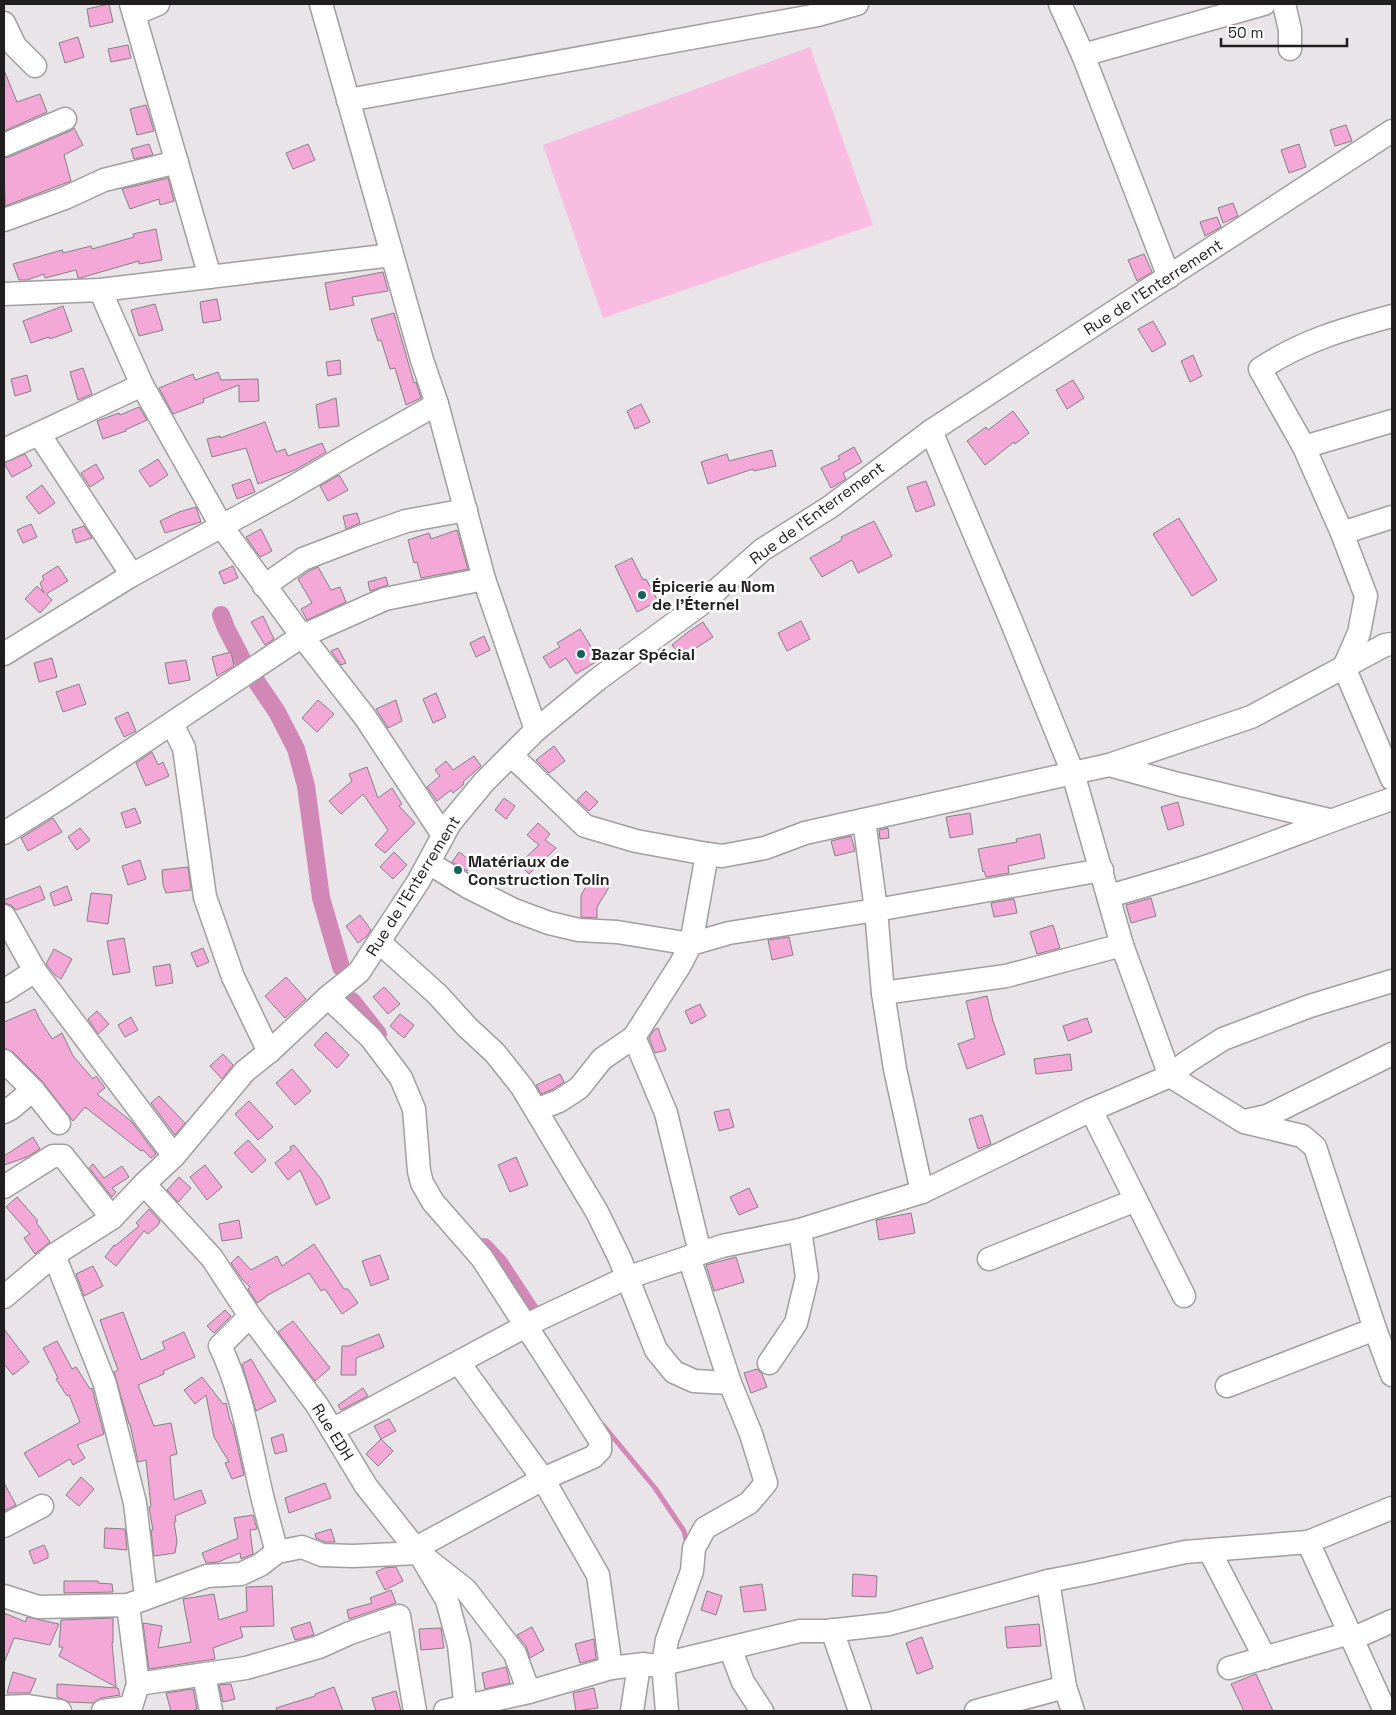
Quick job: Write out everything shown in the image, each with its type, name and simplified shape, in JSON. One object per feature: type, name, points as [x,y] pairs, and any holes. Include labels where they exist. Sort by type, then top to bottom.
[{"type":"street","points":[[158,4],[133,9],[210,277]]},
{"type":"street","points":[[322,4],[422,360],[437,404],[484,579],[536,730]]},
{"type":"street","points":[[348,100],[816,10],[857,4]]},
{"type":"street","points":[[1060,4],[1083,55],[1169,276]]},
{"type":"street","points":[[1083,55],[1264,4]]},
{"type":"street","points":[[1284,4],[1290,30],[1290,49]]},
{"type":"street","points":[[4,23],[10,49],[35,66]]},
{"type":"street","points":[[4,145],[65,119]]},
{"type":"street","name":"Rue de l'Enterrement","points":[[4,1297],[54,1255],[112,1218],[174,1156],[245,1071],[359,972],[429,863],[450,823],[484,782],[536,730],[598,679],[701,604],[762,550],[830,506],[931,431],[1392,131]]},
{"type":"street","points":[[4,220],[64,198],[104,180],[177,162]]},
{"type":"street","points":[[4,294],[100,290],[392,255]]},
{"type":"street","points":[[100,290],[142,385],[222,526],[264,586],[365,717],[443,835]]},
{"type":"street","points":[[1392,316],[1320,337],[1280,356],[1260,369],[1304,447],[1342,533],[1366,596],[1358,633],[1344,666],[1392,779]]},
{"type":"street","points":[[4,450],[142,385]]},
{"type":"street","points":[[4,654],[132,575],[286,491],[437,404]]},
{"type":"street","points":[[1304,447],[1392,421]]},
{"type":"street","points":[[931,431],[1073,774],[1122,945],[1170,1076],[1244,1122],[1302,1136],[1315,1147],[1392,1375]]},
{"type":"street","points":[[38,434],[132,575]]},
{"type":"street","points":[[264,586],[303,559],[363,536],[406,522],[466,510]]},
{"type":"street","points":[[1342,533],[1392,517]]},
{"type":"street","points":[[4,833],[172,724],[302,636],[385,599],[484,579]]},
{"type":"street","points":[[511,755],[585,826],[636,841],[722,856],[765,848],[805,833],[1109,765],[1251,717],[1344,666],[1385,645],[1392,644]]},
{"type":"street","points":[[172,724],[184,748],[205,897],[233,977],[269,1052]]},
{"type":"street","points":[[1109,765],[1178,784],[1329,820]]},
{"type":"street","points":[[1109,896],[1233,857],[1329,820],[1392,799]]},
{"type":"street","points":[[864,820],[876,910],[883,993],[895,1070],[922,1192]]},
{"type":"street","points":[[536,1110],[559,1102],[579,1088],[602,1059],[634,1037],[680,965],[691,944],[707,854]]},
{"type":"street","points":[[429,863],[468,887],[514,910],[549,923],[579,930],[618,932],[691,944],[729,933],[876,910],[1102,870]]},
{"type":"street","points":[[4,916],[35,971],[174,1156]]},
{"type":"street","points":[[379,942],[437,994],[467,1027],[495,1053],[522,1087],[597,1212],[620,1259],[656,1350],[674,1372],[694,1381],[730,1383]]},
{"type":"street","points":[[883,993],[1006,976],[1122,945]]},
{"type":"street","points":[[4,991],[35,971]]},
{"type":"street","points":[[332,1430],[526,1326],[626,1278],[722,1246],[800,1230],[922,1192],[1091,1110],[1170,1076],[1187,1062],[1223,1040],[1310,1006],[1392,981]]},
{"type":"street","points":[[4,1596],[38,1607],[137,1601],[207,1576],[241,1574],[260,1565],[276,1552],[302,1547],[322,1554],[353,1556],[418,1550],[543,1479],[593,1457],[600,1450],[600,1440],[482,1258],[433,1202],[422,1183],[419,1171],[414,1109],[401,1078],[371,1038],[328,997]]},
{"type":"street","points":[[632,1711],[651,1665],[667,1640],[692,1570],[694,1548],[705,1528],[749,1503],[766,1483],[751,1434],[730,1383],[694,1255],[666,1113],[634,1037]]},
{"type":"street","points":[[1244,1122],[1274,1112],[1392,1054]]},
{"type":"street","points":[[4,1061],[33,1090],[59,1123]]},
{"type":"street","points":[[4,1112],[33,1090]]},
{"type":"street","points":[[1091,1110],[1184,1296]]},
{"type":"street","points":[[4,1187],[53,1156],[63,1156],[112,1218]]},
{"type":"street","name":"Rue EDH","points":[[144,1184],[212,1258],[250,1316],[317,1405],[366,1486],[418,1550],[447,1600],[458,1645],[459,1710]]},
{"type":"street","points":[[989,1259],[1136,1200]]},
{"type":"street","points":[[769,1363],[796,1323],[807,1277],[800,1230]]},
{"type":"street","points":[[54,1255],[105,1384],[135,1503],[138,1684],[131,1707],[103,1711]]},
{"type":"street","points":[[250,1316],[220,1346],[229,1365],[243,1410],[276,1552]]},
{"type":"street","points":[[1227,1386],[1375,1329]]},
{"type":"street","points":[[459,1363],[543,1479],[598,1575],[610,1668]]},
{"type":"street","points":[[4,1526],[42,1506]]},
{"type":"street","points":[[459,1710],[610,1668],[651,1665],[800,1631],[832,1630],[889,1624],[1048,1581],[1089,1574],[1185,1552],[1308,1542],[1392,1508]]},
{"type":"street","points":[[1308,1542],[1385,1711]]},
{"type":"street","points":[[418,1550],[466,1590],[515,1654],[529,1692]]},
{"type":"street","points":[[1209,1550],[1265,1658]]},
{"type":"street","points":[[1048,1581],[1065,1687],[1073,1711]]},
{"type":"street","points":[[138,1684],[246,1668],[319,1647],[350,1633],[399,1616],[415,1711]]},
{"type":"street","points":[[1229,1668],[1351,1636],[1392,1620]]},
{"type":"street","points":[[832,1630],[860,1711]]},
{"type":"street","points":[[730,1648],[743,1682],[762,1711]]},
{"type":"street","points":[[651,1665],[667,1711]]},
{"type":"street","points":[[204,1674],[211,1711]]},
{"type":"street","points":[[976,1711],[1065,1687]]},
{"type":"street","points":[[4,1707],[28,1706],[60,1711]]},
{"type":"shaded area","points":[[810,47],[873,225],[603,318],[543,145]]},
{"type":"building","points":[[109,4],[113,22],[90,27],[87,9]]},
{"type":"building","points":[[78,37],[84,57],[65,63],[59,43]]},
{"type":"building","points":[[128,45],[131,58],[111,62],[108,49]]},
{"type":"building","points":[[4,70],[17,102],[40,94],[47,112],[4,131]]},
{"type":"building","points":[[146,105],[154,131],[137,135],[130,109]]},
{"type":"building","points":[[1346,125],[1352,141],[1335,146],[1330,130]]},
{"type":"building","points":[[74,128],[83,145],[64,155],[71,181],[5,206],[4,158]]},
{"type":"building","points":[[149,144],[153,155],[134,159],[131,149]]},
{"type":"building","points":[[308,144],[315,160],[293,169],[286,153]]},
{"type":"building","points":[[1299,144],[1306,167],[1289,173],[1281,150]]},
{"type":"building","points":[[168,178],[174,201],[160,205],[159,199],[130,209],[122,189]]},
{"type":"building","points":[[1233,203],[1238,216],[1223,223],[1218,208]]},
{"type":"building","points":[[1217,217],[1221,227],[1205,236],[1200,222]]},
{"type":"building","points":[[156,229],[162,260],[139,264],[139,261],[80,278],[78,278],[76,270],[45,278],[44,274],[27,280],[19,280],[13,264],[62,250],[63,253],[91,246],[92,249],[134,237],[133,234]]},
{"type":"building","points":[[1144,254],[1152,272],[1137,281],[1128,260]]},
{"type":"building","points":[[383,272],[388,291],[352,297],[354,305],[330,310],[325,283]]},
{"type":"building","points":[[217,299],[221,320],[203,323],[200,302]]},
{"type":"building","points":[[155,304],[163,330],[139,336],[131,310]]},
{"type":"building","points":[[63,306],[72,331],[31,343],[23,321]]},
{"type":"building","points":[[394,313],[414,383],[416,382],[421,398],[406,405],[395,368],[390,369],[381,340],[378,341],[371,319]]},
{"type":"building","points":[[1153,321],[1166,344],[1152,352],[1138,329]]},
{"type":"building","points":[[1193,355],[1202,376],[1190,382],[1181,361]]},
{"type":"building","points":[[340,360],[341,374],[328,376],[326,362]]},
{"type":"building","points":[[83,368],[92,394],[78,400],[70,372]]},
{"type":"building","points":[[218,372],[221,380],[258,379],[259,401],[239,402],[239,385],[203,399],[204,402],[173,414],[159,388],[193,374],[195,380]]},
{"type":"building","points":[[27,375],[31,391],[15,396],[11,379]]},
{"type":"building","points":[[1073,380],[1084,398],[1067,409],[1056,390]]},
{"type":"building","points":[[336,398],[339,426],[319,428],[316,405]]},
{"type":"building","points":[[641,404],[650,422],[635,429],[627,411]]},
{"type":"building","points":[[139,407],[147,420],[126,431],[103,439],[97,421],[119,413],[120,415]]},
{"type":"building","points":[[1013,411],[1029,433],[1015,444],[1014,442],[985,465],[967,441],[986,427],[988,430]]},
{"type":"building","points":[[265,422],[276,452],[285,449],[288,456],[322,443],[326,452],[295,470],[258,484],[246,448],[212,457],[207,439],[220,436],[220,438]]},
{"type":"building","points":[[854,447],[862,462],[843,473],[846,479],[831,488],[821,468],[840,459],[838,456]]},
{"type":"building","points":[[772,450],[776,466],[754,471],[753,469],[708,484],[701,462],[727,454],[729,461]]},
{"type":"building","points":[[25,454],[32,466],[12,477],[4,463]]},
{"type":"building","points":[[158,459],[168,475],[150,487],[139,471]]},
{"type":"building","points":[[96,464],[104,478],[90,487],[81,473]]},
{"type":"building","points":[[339,475],[348,490],[328,501],[320,486]]},
{"type":"building","points":[[250,479],[255,492],[237,499],[232,485]]},
{"type":"building","points":[[926,481],[935,505],[916,512],[907,487]]},
{"type":"building","points":[[42,485],[55,503],[39,514],[26,497]]},
{"type":"building","points":[[196,507],[201,522],[165,533],[160,521],[179,512]]},
{"type":"building","points":[[357,513],[360,523],[346,529],[343,516]]},
{"type":"building","points":[[1179,518],[1217,580],[1192,596],[1153,534]]},
{"type":"building","points":[[874,521],[892,556],[858,573],[852,560],[822,577],[810,558],[842,540],[841,537]]},
{"type":"building","points":[[31,524],[37,537],[23,543],[17,530]]},
{"type":"building","points":[[84,526],[92,538],[76,543],[72,530]]},
{"type":"building","points":[[261,529],[272,551],[260,557],[246,537]]},
{"type":"building","points":[[457,530],[468,569],[421,578],[417,562],[414,563],[408,540],[429,533],[431,539]]},
{"type":"building","points":[[632,558],[643,580],[646,579],[658,601],[637,612],[615,566]]},
{"type":"building","points":[[58,566],[68,581],[46,594],[52,600],[40,613],[25,599],[37,586],[44,593],[40,583],[44,579],[42,576]]},
{"type":"building","points":[[233,566],[238,578],[224,584],[219,572]]},
{"type":"building","points":[[318,567],[331,590],[340,587],[346,602],[307,620],[301,609],[312,603],[298,579]]},
{"type":"building","points":[[386,577],[388,585],[370,591],[368,582]]},
{"type":"building","points":[[263,616],[274,639],[265,645],[251,622]]},
{"type":"building","points":[[801,621],[810,639],[787,651],[778,633]]},
{"type":"building","points":[[703,622],[713,637],[682,657],[672,645]]},
{"type":"building","points":[[580,629],[599,660],[576,674],[566,658],[550,668],[543,657],[560,647],[557,643]]},
{"type":"building","points":[[484,636],[490,650],[476,657],[470,643]]},
{"type":"building","points":[[338,648],[346,663],[341,665],[331,651]]},
{"type":"building","points":[[231,652],[234,666],[217,676],[212,657]]},
{"type":"building","points":[[52,658],[57,677],[39,682],[34,663]]},
{"type":"building","points":[[186,660],[190,680],[169,684],[165,663]]},
{"type":"building","points":[[79,684],[86,704],[63,712],[56,692]]},
{"type":"building","points":[[436,693],[446,717],[433,723],[423,699]]},
{"type":"building","points":[[318,700],[334,714],[317,732],[302,718]]},
{"type":"building","points":[[396,700],[402,721],[388,728],[376,709]]},
{"type":"building","points":[[128,712],[136,731],[124,737],[115,718]]},
{"type":"building","points":[[554,746],[565,761],[549,773],[536,760]]},
{"type":"building","points":[[152,752],[158,765],[163,762],[169,776],[146,786],[136,763]]},
{"type":"building","points":[[474,756],[481,766],[453,793],[451,790],[437,801],[427,787],[440,776],[435,770],[446,761],[453,770]]},
{"type":"building","points":[[367,767],[378,798],[392,788],[402,804],[399,806],[415,823],[385,853],[375,845],[388,830],[363,794],[341,814],[329,801],[352,781],[349,774]]},
{"type":"building","points":[[586,791],[598,802],[589,811],[577,800]]},
{"type":"building","points":[[504,798],[515,806],[506,819],[495,810]]},
{"type":"building","points":[[1178,802],[1184,825],[1168,830],[1161,807]]},
{"type":"building","points":[[135,808],[141,823],[126,828],[121,813]]},
{"type":"building","points":[[970,813],[973,834],[950,838],[946,817]]},
{"type":"building","points":[[53,818],[62,832],[28,851],[21,838]]},
{"type":"building","points":[[538,823],[550,834],[545,840],[556,848],[529,874],[519,864],[539,845],[527,835]]},
{"type":"building","points":[[80,828],[90,840],[77,850],[68,837]]},
{"type":"building","points":[[888,828],[889,838],[880,839],[879,830]]},
{"type":"building","points":[[1040,834],[1045,858],[1008,866],[1009,873],[986,877],[983,872],[978,849],[1017,842],[1016,839]]},
{"type":"building","points":[[851,836],[855,851],[835,856],[831,841]]},
{"type":"building","points":[[394,852],[407,865],[393,879],[380,867]]},
{"type":"building","points":[[459,852],[473,863],[467,871],[452,862]]},
{"type":"building","points":[[140,860],[146,879],[128,885],[122,866]]},
{"type":"building","points":[[188,867],[191,890],[166,893],[163,885],[162,870]]},
{"type":"building","points":[[594,873],[611,884],[597,907],[597,918],[581,917],[581,895]]},
{"type":"building","points":[[40,886],[45,899],[16,910],[11,905],[4,903],[4,900]]},
{"type":"building","points":[[67,886],[72,900],[54,906],[50,893]]},
{"type":"building","points":[[91,893],[112,895],[108,924],[87,921]]},
{"type":"building","points":[[1151,898],[1156,916],[1131,923],[1126,905]]},
{"type":"building","points":[[1014,899],[1017,913],[994,917],[991,903]]},
{"type":"building","points":[[360,915],[371,930],[358,943],[346,926]]},
{"type":"building","points":[[1053,925],[1060,948],[1037,954],[1030,932]]},
{"type":"building","points":[[789,937],[793,955],[772,960],[768,940]]},
{"type":"building","points":[[124,938],[130,972],[113,975],[107,941]]},
{"type":"building","points":[[203,948],[209,962],[197,967],[191,953]]},
{"type":"building","points":[[54,949],[72,959],[61,979],[46,964]]},
{"type":"building","points":[[170,964],[173,983],[156,986],[153,967]]},
{"type":"building","points":[[286,977],[306,999],[285,1018],[265,996]]},
{"type":"building","points":[[384,987],[400,1004],[388,1014],[373,997]]},
{"type":"building","points":[[987,996],[993,1021],[1005,1054],[967,1069],[958,1044],[975,1038],[966,1001]]},
{"type":"building","points":[[700,1004],[706,1016],[691,1024],[685,1011]]},
{"type":"building","points":[[35,1009],[52,1039],[62,1033],[73,1056],[93,1079],[96,1076],[105,1088],[97,1094],[132,1122],[156,1154],[151,1158],[85,1107],[73,1121],[42,1081],[13,1052],[4,1048],[4,1022]]},
{"type":"building","points":[[97,1011],[109,1024],[98,1034],[88,1019]]},
{"type":"building","points":[[400,1014],[414,1025],[404,1038],[390,1026]]},
{"type":"building","points":[[131,1017],[138,1030],[125,1037],[118,1025]]},
{"type":"building","points":[[1087,1018],[1092,1032],[1068,1041],[1063,1026]]},
{"type":"building","points":[[658,1028],[666,1050],[655,1053],[649,1038],[654,1030]]},
{"type":"building","points":[[326,1032],[349,1055],[337,1068],[314,1045]]},
{"type":"building","points":[[223,1054],[233,1065],[222,1079],[210,1066]]},
{"type":"building","points":[[1070,1054],[1072,1070],[1036,1074],[1034,1059]]},
{"type":"building","points":[[292,1069],[311,1091],[295,1105],[276,1083]]},
{"type":"building","points":[[560,1074],[564,1082],[541,1094],[536,1085]]},
{"type":"building","points":[[159,1096],[185,1123],[175,1135],[151,1103]]},
{"type":"building","points":[[249,1101],[273,1127],[258,1140],[235,1114]]},
{"type":"building","points":[[729,1109],[734,1127],[719,1131],[714,1112]]},
{"type":"building","points":[[982,1115],[991,1144],[978,1149],[969,1119]]},
{"type":"building","points":[[33,1137],[40,1149],[27,1157],[4,1165],[4,1156]]},
{"type":"building","points":[[248,1140],[266,1160],[252,1173],[234,1153]]},
{"type":"building","points":[[294,1145],[321,1179],[330,1198],[316,1205],[300,1170],[288,1180],[275,1163],[291,1150],[290,1147]]},
{"type":"building","points":[[516,1157],[528,1185],[510,1192],[498,1165]]},
{"type":"building","points":[[93,1164],[104,1178],[122,1166],[129,1177],[112,1188],[116,1192],[112,1197],[89,1168]]},
{"type":"building","points":[[205,1165],[222,1187],[207,1200],[190,1177]]},
{"type":"building","points":[[179,1177],[191,1188],[178,1202],[167,1190]]},
{"type":"building","points":[[749,1188],[758,1207],[739,1215],[730,1197]]},
{"type":"building","points":[[17,1197],[38,1221],[36,1222],[50,1242],[35,1254],[24,1238],[30,1234],[6,1207]]},
{"type":"building","points":[[149,1209],[160,1221],[158,1225],[148,1234],[144,1231],[116,1266],[105,1257],[114,1245],[139,1226],[136,1223]]},
{"type":"building","points":[[911,1213],[915,1233],[879,1240],[876,1220]]},
{"type":"building","points":[[239,1220],[242,1238],[222,1241],[219,1224]]},
{"type":"building","points":[[314,1244],[344,1289],[348,1289],[358,1303],[342,1314],[325,1289],[321,1291],[309,1273],[266,1296],[257,1303],[248,1289],[250,1287],[231,1263],[238,1256],[251,1270],[277,1256],[282,1266]]},
{"type":"building","points":[[380,1255],[389,1279],[371,1286],[362,1261]]},
{"type":"building","points":[[736,1257],[744,1282],[714,1291],[706,1265]]},
{"type":"building","points":[[93,1266],[103,1286],[84,1296],[76,1274]]},
{"type":"building","points":[[225,1310],[231,1316],[214,1333],[207,1326]]},
{"type":"building","points":[[123,1312],[141,1360],[165,1349],[162,1342],[184,1332],[195,1357],[163,1371],[164,1374],[138,1385],[154,1426],[171,1423],[177,1454],[170,1456],[174,1500],[201,1490],[206,1503],[175,1516],[177,1541],[175,1553],[154,1556],[146,1460],[138,1462],[130,1424],[114,1372],[118,1370],[100,1320]]},
{"type":"building","points":[[293,1321],[330,1368],[315,1381],[278,1332]]},
{"type":"building","points":[[4,1329],[29,1362],[13,1375],[4,1364]]},
{"type":"building","points":[[379,1334],[384,1347],[356,1358],[356,1375],[341,1375],[342,1346],[349,1346]]},
{"type":"building","points":[[57,1341],[72,1369],[76,1367],[90,1389],[92,1388],[104,1434],[77,1445],[85,1458],[73,1465],[70,1459],[39,1477],[24,1453],[80,1422],[69,1395],[67,1396],[56,1379],[58,1378],[43,1348]]},
{"type":"building","points":[[251,1359],[276,1401],[256,1411],[242,1364]]},
{"type":"building","points":[[757,1369],[762,1374],[767,1387],[751,1393],[744,1373]]},
{"type":"building","points":[[202,1377],[223,1404],[226,1403],[244,1475],[232,1479],[225,1463],[229,1462],[214,1437],[206,1395],[195,1404],[184,1390]]},
{"type":"building","points":[[363,1388],[368,1396],[341,1410],[338,1405]]},
{"type":"building","points":[[389,1419],[396,1431],[381,1439],[374,1426]]},
{"type":"building","points":[[283,1434],[287,1451],[275,1454],[271,1438]]},
{"type":"building","points":[[381,1439],[393,1451],[378,1466],[366,1454]]},
{"type":"building","points":[[81,1477],[94,1489],[79,1506],[66,1495]]},
{"type":"building","points":[[4,1483],[16,1505],[4,1511]]},
{"type":"building","points":[[325,1483],[331,1498],[289,1513],[285,1498]]},
{"type":"building","points":[[253,1515],[257,1529],[250,1530],[253,1554],[241,1559],[240,1553],[218,1562],[206,1563],[202,1553],[238,1538],[234,1518]]},
{"type":"building","points":[[105,1528],[125,1529],[127,1550],[104,1548]]},
{"type":"building","points":[[331,1529],[335,1542],[325,1542],[316,1538],[315,1534]]},
{"type":"building","points":[[44,1545],[48,1558],[34,1564],[29,1551]]},
{"type":"building","points":[[396,1567],[403,1581],[385,1590],[376,1572],[384,1568]]},
{"type":"building","points":[[853,1574],[877,1576],[876,1597],[852,1596]]},
{"type":"building","points":[[64,1581],[98,1581],[98,1583],[112,1584],[113,1592],[64,1593]]},
{"type":"building","points":[[762,1584],[766,1610],[744,1612],[740,1587]]},
{"type":"building","points":[[272,1586],[274,1626],[240,1627],[243,1637],[213,1648],[215,1659],[149,1669],[143,1623],[162,1626],[158,1648],[191,1642],[183,1599],[214,1594],[219,1620],[247,1611],[246,1587]]},
{"type":"building","points":[[391,1590],[396,1603],[349,1619],[347,1610],[372,1603],[370,1598]]},
{"type":"building","points":[[707,1591],[722,1596],[716,1615],[701,1610]]},
{"type":"building","points":[[4,1613],[26,1622],[27,1617],[59,1624],[50,1645],[14,1638],[4,1663]]},
{"type":"building","points":[[113,1618],[112,1643],[116,1687],[59,1656],[63,1647],[59,1647],[61,1620]]},
{"type":"building","points":[[310,1622],[314,1635],[295,1640],[291,1628]]},
{"type":"building","points":[[1039,1624],[1041,1646],[1007,1648],[1005,1627]]},
{"type":"building","points":[[532,1627],[544,1650],[530,1658],[526,1646],[517,1635]]},
{"type":"building","points":[[441,1628],[444,1648],[421,1650],[419,1629]]},
{"type":"building","points":[[922,1637],[933,1668],[917,1674],[906,1643]]},
{"type":"building","points":[[594,1639],[596,1659],[580,1663],[575,1644]]},
{"type":"building","points":[[506,1667],[510,1683],[485,1689],[482,1673]]},
{"type":"building","points":[[13,1672],[36,1679],[30,1693],[7,1693]]},
{"type":"building","points":[[1256,1674],[1273,1711],[1244,1711],[1231,1684]]},
{"type":"building","points":[[57,1684],[118,1688],[120,1695],[101,1698],[93,1703],[69,1702],[57,1697]]},
{"type":"building","points":[[231,1684],[235,1699],[223,1702],[219,1685]]},
{"type":"building","points":[[334,1687],[343,1711],[277,1711],[276,1708],[315,1696],[315,1694]]},
{"type":"building","points":[[594,1688],[598,1708],[576,1711],[573,1693]]},
{"type":"building","points":[[193,1689],[197,1709],[195,1711],[171,1711],[166,1693]]},
{"type":"building","points":[[396,1691],[401,1711],[376,1711],[372,1698]]},
{"type":"waterway","points":[[221,615],[244,663]]},
{"type":"waterway","points":[[254,678],[277,712],[296,749],[306,786],[321,898],[341,967]]},
{"type":"waterway","points":[[352,1001],[378,1034]]},
{"type":"waterway","points":[[484,1247],[499,1263],[532,1313]]},
{"type":"waterway","points":[[603,1425],[655,1488],[684,1531],[687,1544]]},
{"type":"place","name":"Épicerie au Nom de l'Éternel","points":[[642,595]]},
{"type":"place","name":"Bazar Spécial","points":[[581,654]]},
{"type":"place","name":"Matériaux de Construction Tolin","points":[[458,870]]}]
